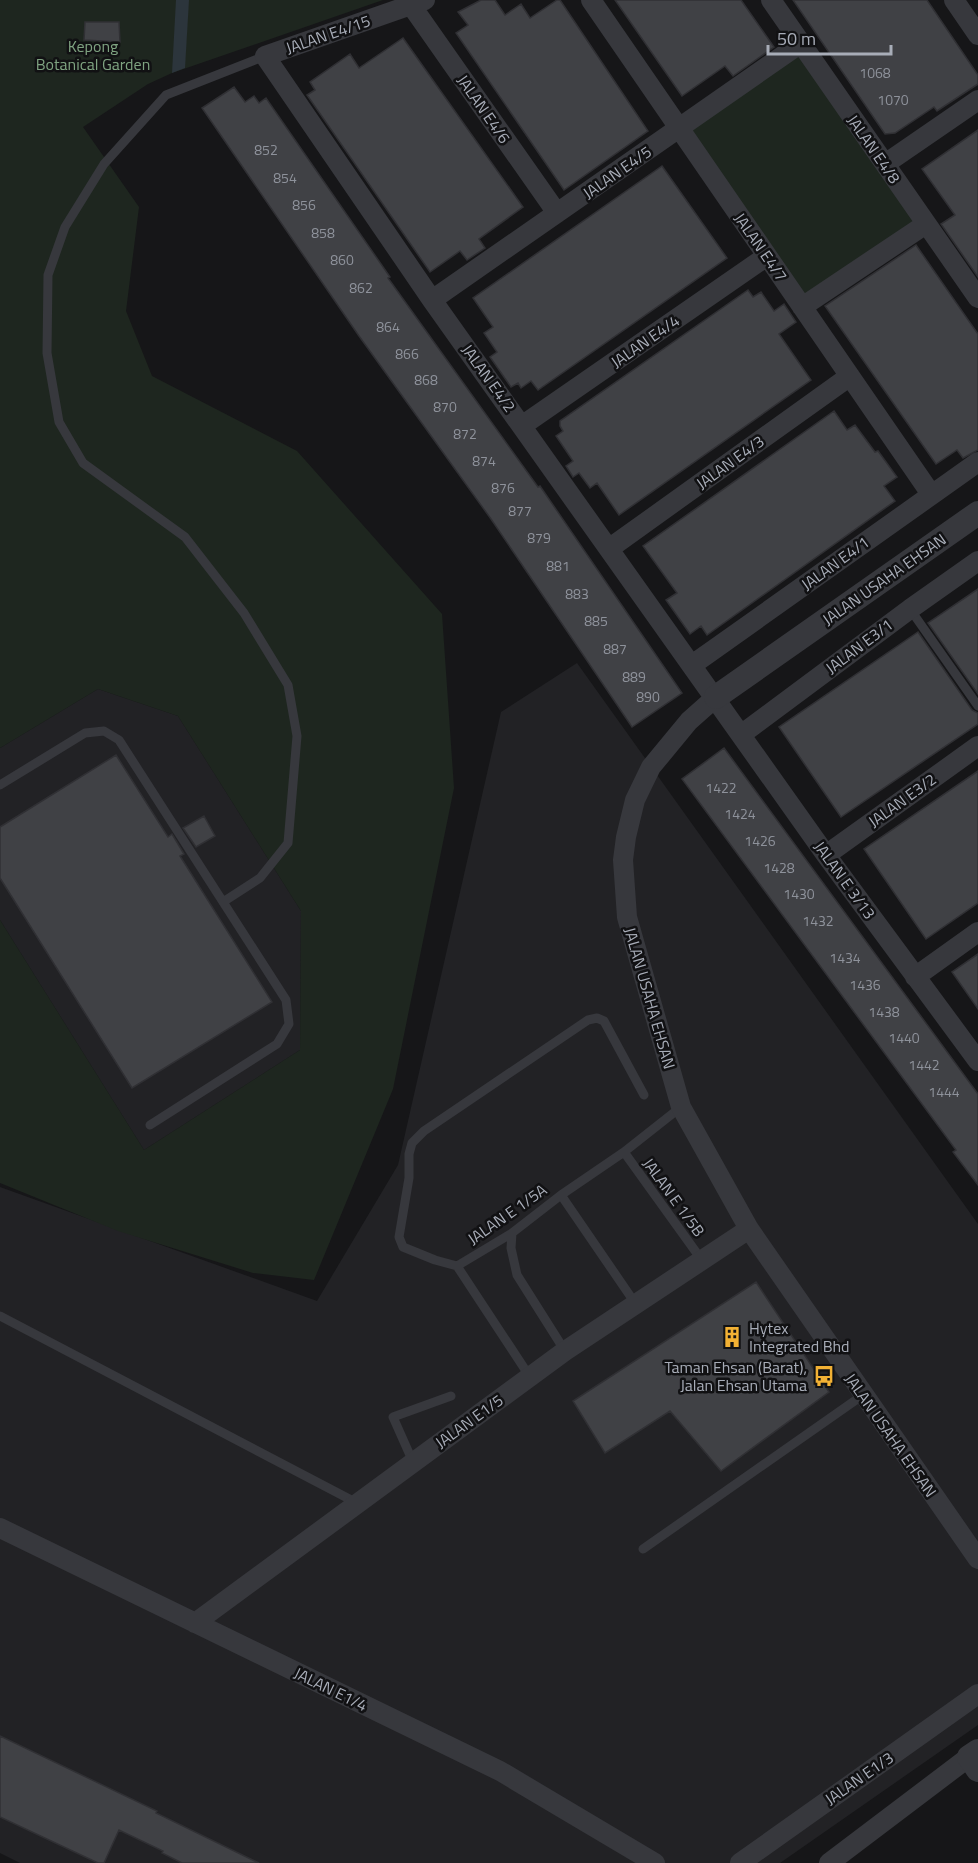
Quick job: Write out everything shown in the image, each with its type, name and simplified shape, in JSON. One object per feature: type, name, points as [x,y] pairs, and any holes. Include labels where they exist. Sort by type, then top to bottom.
[{"type":"street","name":"JALAN E4/7","points":[[591,0],[931,494]]},
{"type":"street","name":"JALAN E4/8","points":[[771,0],[926,224],[975,289]]},
{"type":"street","points":[[954,0],[978,35]]},
{"type":"street","name":"JALAN E4/15","points":[[265,56],[418,2]]},
{"type":"street","name":"JALAN E4/6","points":[[418,2],[557,213]]},
{"type":"street","name":"JALAN E4/5","points":[[432,300],[801,43]]},
{"type":"street","name":"JALAN E4/2","points":[[265,56],[432,300],[716,697]]},
{"type":"street","points":[[885,164],[978,100]]},
{"type":"street","points":[[802,307],[926,224]]},
{"type":"street","name":"JALAN E4/4","points":[[523,425],[767,256]]},
{"type":"street","name":"JALAN E4/3","points":[[610,548],[850,376]]},
{"type":"street","name":"JALAN E4/1","points":[[692,665],[978,462]]},
{"type":"street","name":"JALAN USAHA EHSAN","points":[[978,513],[716,697],[689,721],[651,767],[635,800],[623,860],[627,917],[681,1107],[749,1228],[978,1559]]},
{"type":"street","name":"JALAN E3/1","points":[[742,734],[978,561]]},
{"type":"street","name":"JALAN E 3/13","points":[[716,697],[826,855],[978,1061]]},
{"type":"street","name":"JALAN E3/2","points":[[826,855],[978,746]]},
{"type":"street","points":[[915,977],[978,932]]},
{"type":"street","name":"JALAN E1/5","points":[[195,1623],[565,1351],[749,1228]]},
{"type":"street","name":"JALAN E1/4","points":[[0,1528],[500,1771],[655,1863]]},
{"type":"street","name":"JALAN E1/3","points":[[740,1863],[978,1694]]},
{"type":"street","points":[[829,1863],[975,1759]]},
{"type":"lane","points":[[223,902],[260,878],[288,843],[297,736],[288,685],[244,613],[185,537],[83,463],[77,453],[59,422],[47,353],[48,275],[65,227],[105,164],[166,95],[265,56]]},
{"type":"lane","points":[[910,609],[978,706]]},
{"type":"lane","points":[[0,785],[85,733],[104,731],[119,740],[286,1000],[289,1024],[277,1044],[150,1125]]},
{"type":"lane","points":[[530,1377],[457,1266],[403,1247],[399,1237],[409,1178],[409,1154],[412,1143],[424,1131],[588,1020],[597,1018],[604,1022],[644,1095]]},
{"type":"lane","name":"JALAN E 1/5A","points":[[457,1266],[512,1233],[561,1195],[624,1152],[681,1107]]},
{"type":"lane","name":"JALAN E 1/5B","points":[[624,1152],[701,1259]]},
{"type":"lane","points":[[561,1195],[635,1304]]},
{"type":"lane","points":[[512,1233],[511,1248],[517,1275],[565,1351]]},
{"type":"lane","points":[[0,1316],[357,1503]]},
{"type":"lane","points":[[643,1549],[863,1395]]},
{"type":"lane","points":[[413,1461],[393,1417],[451,1396]]},
{"type":"shaded area","points":[[176,0],[189,0],[185,68],[172,73]]},
{"type":"shaded area","points":[[577,663],[978,1224],[978,1725],[780,1863],[20,1863],[0,1853],[0,1187],[317,1301],[398,1165],[501,712]]},
{"type":"shaded area","points":[[98,689],[178,716],[301,911],[300,1050],[144,1150],[0,920],[0,748]]},
{"type":"green space","name":"Kepong Botanical Garden","points":[[0,0],[383,0],[172,73],[148,84],[83,127],[139,207],[126,311],[152,376],[297,451],[442,614],[454,788],[393,1089],[314,1280],[253,1273],[118,1231],[0,1183],[0,920],[144,1150],[300,1050],[301,911],[178,716],[98,689],[0,748]]},
{"type":"green space","points":[[801,43],[926,224],[802,307],[679,128]]},
{"type":"building","points":[[481,0],[495,0],[505,15],[521,4],[530,18],[560,0],[648,131],[564,190],[456,33],[468,25],[458,12]]},
{"type":"building","points":[[615,0],[741,0],[774,47],[733,76],[725,66],[682,96]]},
{"type":"building","points":[[793,0],[927,0],[978,75],[978,84],[937,111],[934,107],[895,133],[885,134]]},
{"type":"building","points":[[85,22],[119,22],[120,42],[84,40]]},
{"type":"building","points":[[403,38],[523,207],[479,239],[485,248],[467,260],[460,251],[430,272],[307,95],[315,90],[310,82],[350,54],[359,68]]},
{"type":"building","points":[[234,87],[245,102],[254,96],[259,103],[266,98],[390,277],[388,278],[538,487],[540,486],[682,693],[632,727],[491,519],[359,336],[202,108]]},
{"type":"building","points":[[978,130],[978,277],[941,224],[955,215],[922,169]]},
{"type":"building","points":[[662,166],[727,258],[538,390],[531,381],[521,388],[518,383],[511,387],[490,357],[497,352],[484,333],[493,327],[473,298]]},
{"type":"building","points":[[916,245],[978,334],[978,450],[963,458],[957,450],[936,464],[825,306]]},
{"type":"building","points":[[748,290],[753,297],[761,292],[774,311],[784,304],[796,322],[779,334],[811,380],[619,515],[597,483],[590,488],[579,473],[573,477],[566,466],[573,461],[556,436],[563,431],[560,421]]},
{"type":"building","points":[[834,411],[847,430],[855,425],[897,477],[884,486],[895,501],[707,635],[701,626],[690,634],[666,600],[677,593],[643,546]]},
{"type":"building","points":[[978,589],[978,694],[928,623]]},
{"type":"building","points":[[918,632],[972,710],[978,713],[978,724],[841,817],[779,727]]},
{"type":"building","points":[[724,748],[978,1094],[978,1185],[953,1152],[956,1150],[682,779]]},
{"type":"building","points":[[116,755],[168,837],[172,834],[184,854],[180,856],[272,1002],[132,1088],[0,878],[0,827]]},
{"type":"building","points":[[978,771],[978,903],[926,939],[864,849]]},
{"type":"building","points":[[204,816],[215,836],[196,847],[183,828]]},
{"type":"building","points":[[978,954],[978,1009],[952,972]]},
{"type":"building","name":"Hytex Integrated Bhd","points":[[756,1282],[829,1392],[721,1471],[670,1411],[605,1453],[573,1401]]},
{"type":"building","points":[[0,1736],[259,1863],[182,1863],[162,1853],[163,1851],[119,1830],[104,1863],[98,1863],[0,1817]]},
{"type":"place","name":"Hytex Integrated Bhd","points":[[732,1337]]},
{"type":"place","name":"Taman Ehsan (Barat), Jalan Ehsan Utama","points":[[824,1376]]}]
